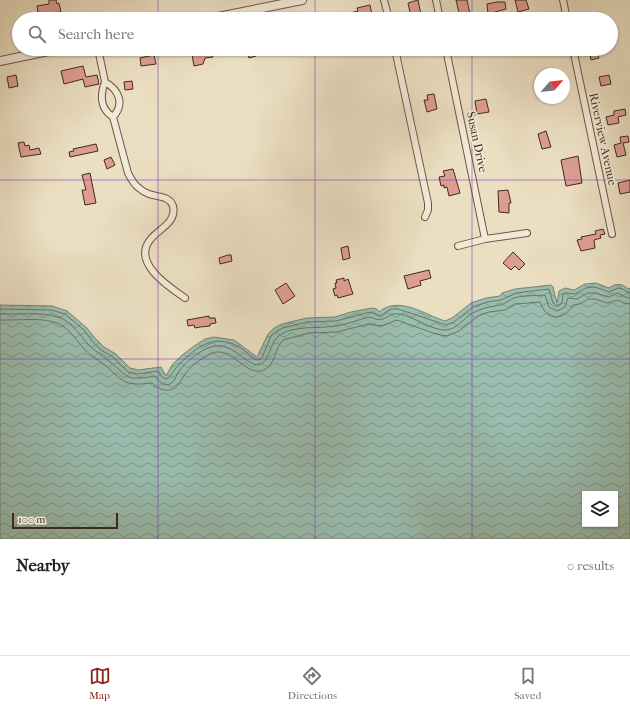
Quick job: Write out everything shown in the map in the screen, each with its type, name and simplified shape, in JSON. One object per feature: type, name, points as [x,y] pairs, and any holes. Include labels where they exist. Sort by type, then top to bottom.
[{"type":"street","points":[[243,12],[302,0]]},
{"type":"street","points":[[384,0],[387,12]]},
{"type":"street","points":[[436,0],[439,12]]},
{"type":"street","points":[[563,0],[566,12]]},
{"type":"street","points":[[0,61],[24,56]]},
{"type":"street","points":[[99,56],[105,82],[101,92],[101,99],[105,110],[113,117],[128,173],[132,181],[140,190],[166,199],[173,207],[172,216],[169,222],[147,245],[145,251],[146,259],[159,278],[185,298]]},
{"type":"street","points":[[396,56],[428,204],[428,210],[425,217]]},
{"type":"street","name":"Susan Drive","points":[[447,56],[485,239]]},
{"type":"street","name":"Riverview Avenue","points":[[574,56],[612,234]]},
{"type":"street","points":[[105,82],[113,87],[119,100],[118,109],[113,117]]},
{"type":"street","points":[[458,246],[485,239],[527,232]]},
{"type":"water","points":[[596,283],[609,288],[619,284],[628,289],[630,288],[630,539],[0,539],[0,305],[52,306],[67,311],[87,328],[104,347],[116,354],[130,368],[138,370],[161,367],[166,376],[172,365],[181,356],[205,339],[214,337],[234,340],[257,357],[268,334],[274,328],[282,324],[307,318],[335,317],[372,308],[377,309],[379,312],[387,307],[395,305],[412,308],[445,321],[452,318],[471,303],[486,298],[500,296],[502,293],[515,289],[551,285],[553,287],[557,303],[559,291],[565,288],[574,290],[585,284]]},
{"type":"building","points":[[49,0],[56,0],[57,4],[59,3],[61,12],[38,12],[37,6],[49,4]]},
{"type":"building","points":[[418,0],[421,12],[410,12],[408,3]]},
{"type":"building","points":[[456,0],[467,0],[470,12],[459,12]]},
{"type":"building","points":[[515,0],[526,0],[529,9],[518,12]]},
{"type":"building","points":[[505,2],[506,9],[495,12],[488,12],[487,4]]},
{"type":"building","points":[[370,5],[371,12],[354,12],[358,11],[357,8]]},
{"type":"building","points":[[154,56],[156,64],[141,66],[140,58]]},
{"type":"building","points":[[192,56],[213,56],[205,58],[203,64],[194,66]]},
{"type":"building","points":[[590,56],[598,56],[599,58],[591,60]]},
{"type":"building","points":[[83,66],[86,77],[97,75],[99,84],[85,87],[83,79],[64,84],[61,71]]},
{"type":"building","points":[[16,75],[18,86],[9,88],[7,77]]},
{"type":"building","points":[[609,75],[611,84],[601,86],[599,77]]},
{"type":"building","points":[[132,81],[133,89],[125,90],[124,82]]},
{"type":"building","points":[[434,94],[437,109],[427,112],[424,100],[428,100],[427,95]]},
{"type":"building","points":[[486,99],[489,112],[477,114],[475,101]]},
{"type":"building","points":[[625,109],[626,115],[618,117],[619,123],[608,125],[606,117],[614,115],[614,111]]},
{"type":"building","points":[[546,131],[551,147],[542,149],[538,134]]},
{"type":"building","points":[[628,136],[629,142],[623,143],[626,155],[617,157],[614,145],[621,143],[620,137]]},
{"type":"building","points":[[24,142],[25,146],[29,145],[30,150],[39,148],[41,154],[21,157],[18,143]]},
{"type":"building","points":[[96,144],[98,151],[70,157],[69,152],[74,151],[73,149]]},
{"type":"building","points":[[578,156],[582,183],[566,186],[561,160]]},
{"type":"building","points":[[111,157],[115,165],[107,169],[104,160]]},
{"type":"building","points":[[453,169],[460,193],[449,196],[447,187],[444,188],[444,185],[441,186],[439,177],[445,176],[443,171]]},
{"type":"building","points":[[90,173],[96,203],[85,205],[82,190],[86,190],[82,175]]},
{"type":"building","points":[[630,180],[630,192],[620,194],[618,183]]},
{"type":"building","points":[[508,190],[511,203],[509,203],[509,213],[499,212],[498,191]]},
{"type":"building","points":[[603,229],[605,234],[600,235],[601,238],[594,240],[595,248],[581,251],[577,240],[582,239],[581,237],[596,234],[595,231]]},
{"type":"building","points":[[348,246],[350,258],[343,260],[341,248]]},
{"type":"building","points":[[513,252],[525,264],[519,270],[515,266],[511,270],[503,263]]},
{"type":"building","points":[[231,255],[232,261],[220,264],[219,258]]},
{"type":"building","points":[[429,270],[431,278],[420,281],[421,285],[408,289],[404,276]]},
{"type":"building","points":[[344,278],[344,281],[348,279],[353,294],[338,298],[337,295],[335,296],[333,289],[336,288],[336,280]]},
{"type":"building","points":[[286,283],[295,296],[283,304],[275,290]]},
{"type":"building","points":[[209,316],[209,318],[215,318],[216,323],[210,324],[210,326],[195,328],[194,325],[188,326],[187,320]]}]
